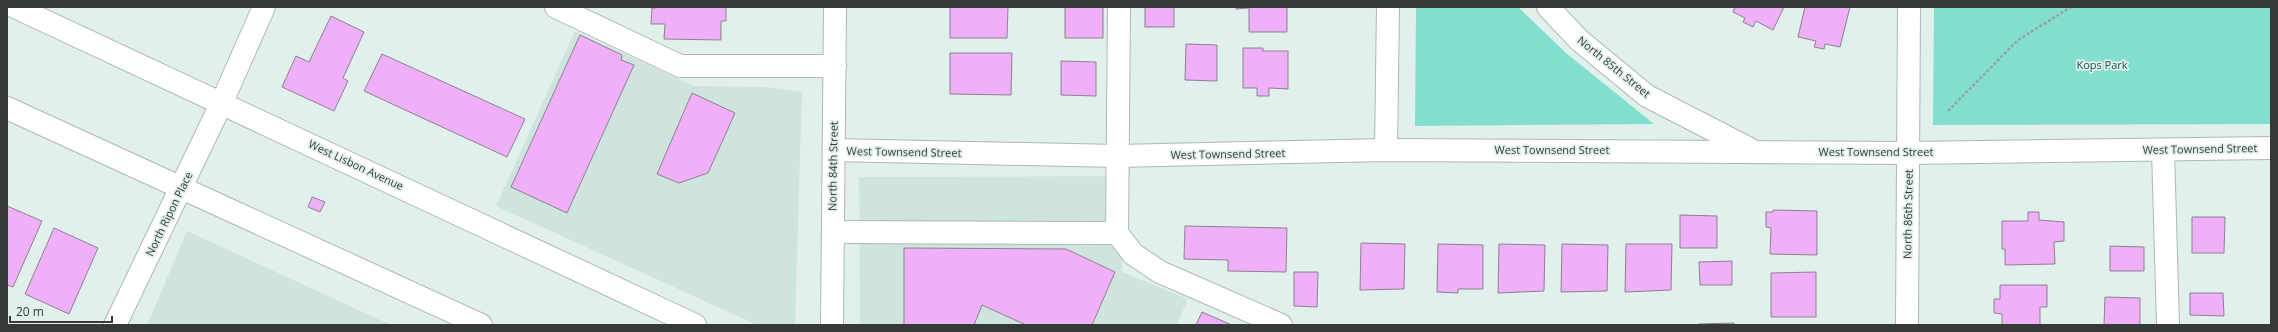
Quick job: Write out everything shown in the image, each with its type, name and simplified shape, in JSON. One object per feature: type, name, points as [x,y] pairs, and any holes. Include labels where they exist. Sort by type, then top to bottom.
[{"type":"street","name":"West Lisbon Avenue","points":[[15,7],[222,102],[695,325]]},
{"type":"street","name":"North Ripon Place","points":[[115,325],[222,102],[264,7]]},
{"type":"street","name":"North 84th Street","points":[[832,325],[835,7]]},
{"type":"street","points":[[1119,7],[1117,233],[1133,254],[1160,272],[1281,325]]},
{"type":"street","points":[[1386,150],[1388,7]]},
{"type":"street","name":"North 85th Street","points":[[1548,7],[1579,40],[1647,96],[1751,150]]},
{"type":"street","name":"North 86th Street","points":[[1907,325],[1909,7]]},
{"type":"street","points":[[560,8],[680,66],[835,66]]},
{"type":"street","points":[[7,108],[481,325]]},
{"type":"street","name":"West Townsend Street","points":[[834,150],[1117,156],[1386,150],[1751,150],[1909,153],[2271,148]]},
{"type":"street","points":[[2163,150],[2168,325]]},
{"type":"street","points":[[832,232],[1117,233]]},
{"type":"path","points":[[1948,111],[2018,40],[2070,7]]},
{"type":"shaded area","points":[[575,31],[694,86],[767,87],[802,92],[795,325],[757,325],[496,206]]},
{"type":"shaded area","points":[[1126,176],[1122,272],[1188,299],[1177,325],[860,325],[859,177]]},
{"type":"shaded area","points":[[187,231],[391,325],[147,325]]},
{"type":"green space","points":[[1416,7],[1518,7],[1566,53],[1654,124],[1415,126]]},
{"type":"green space","name":"Kops Park","points":[[1934,7],[2271,7],[2271,124],[1933,125]]},
{"type":"building","points":[[726,7],[726,21],[721,21],[721,40],[664,39],[665,24],[651,24],[652,8]]},
{"type":"building","points":[[950,7],[1008,7],[1007,38],[950,38]]},
{"type":"building","points":[[1065,7],[1103,7],[1103,38],[1065,38]]},
{"type":"building","points":[[1145,7],[1174,7],[1174,27],[1145,27]]},
{"type":"building","points":[[1236,7],[1287,7],[1287,32],[1249,32],[1249,8],[1236,9]]},
{"type":"building","points":[[1735,7],[1784,7],[1773,30],[1756,21],[1753,27],[1743,22],[1745,18],[1733,12]]},
{"type":"building","points":[[1805,7],[1850,7],[1840,47],[1825,44],[1824,49],[1814,47],[1816,41],[1798,37]]},
{"type":"building","points":[[331,16],[364,32],[343,78],[348,81],[334,111],[282,87],[296,56],[309,62]]},
{"type":"building","points":[[580,35],[622,55],[621,60],[634,65],[567,213],[511,187]]},
{"type":"building","points":[[1186,44],[1217,45],[1217,81],[1185,80]]},
{"type":"building","points":[[1243,48],[1263,48],[1263,51],[1288,51],[1288,89],[1269,88],[1269,96],[1257,96],[1257,88],[1243,88]]},
{"type":"building","points":[[950,53],[1012,53],[1011,95],[950,94]]},
{"type":"building","points":[[382,54],[525,119],[507,157],[364,91]]},
{"type":"building","points":[[1061,61],[1096,62],[1096,96],[1061,95]]},
{"type":"building","points":[[692,93],[735,113],[708,173],[679,183],[657,174]]},
{"type":"building","points":[[312,197],[325,202],[320,212],[308,207]]},
{"type":"building","points":[[7,206],[42,221],[13,287],[7,285]]},
{"type":"building","points":[[1773,210],[1817,211],[1817,255],[1770,254],[1771,228],[1766,227],[1766,212],[1773,212]]},
{"type":"building","points":[[2028,212],[2039,212],[2039,220],[2064,222],[2064,241],[2054,242],[2055,264],[2005,265],[2005,249],[2002,249],[2002,221],[2028,221]]},
{"type":"building","points":[[1680,215],[1717,216],[1717,248],[1680,248]]},
{"type":"building","points":[[2192,217],[2225,217],[2224,253],[2192,253]]},
{"type":"building","points":[[1185,226],[1287,228],[1286,272],[1228,271],[1228,260],[1184,259]]},
{"type":"building","points":[[54,228],[98,248],[69,314],[25,294]]},
{"type":"building","points":[[1361,243],[1405,244],[1404,289],[1360,290]]},
{"type":"building","points":[[1438,244],[1483,245],[1483,289],[1458,289],[1458,293],[1437,292]]},
{"type":"building","points":[[1499,244],[1545,245],[1544,291],[1498,293]]},
{"type":"building","points":[[1562,244],[1608,245],[1607,291],[1561,292]]},
{"type":"building","points":[[1626,244],[1672,244],[1671,290],[1625,292]]},
{"type":"building","points":[[2110,246],[2144,247],[2144,271],[2110,271]]},
{"type":"building","points":[[904,248],[1066,249],[1115,272],[1092,325],[1026,325],[982,305],[974,325],[904,325]]},
{"type":"building","points":[[1732,261],[1732,285],[1700,285],[1699,262]]},
{"type":"building","points":[[1294,272],[1318,272],[1317,307],[1294,306]]},
{"type":"building","points":[[1816,272],[1816,317],[1771,317],[1771,273]]},
{"type":"building","points":[[2000,285],[2047,285],[2047,307],[2040,307],[2040,325],[2002,325],[2002,314],[1994,313],[1994,299],[2000,299]]},
{"type":"building","points":[[2190,293],[2223,293],[2224,316],[2190,315]]},
{"type":"building","points":[[2105,297],[2140,298],[2140,325],[2104,325]]},
{"type":"building","points":[[1202,312],[1232,325],[1196,325]]},
{"type":"building","points":[[1734,323],[1734,325],[1699,325],[1699,324]]}]
